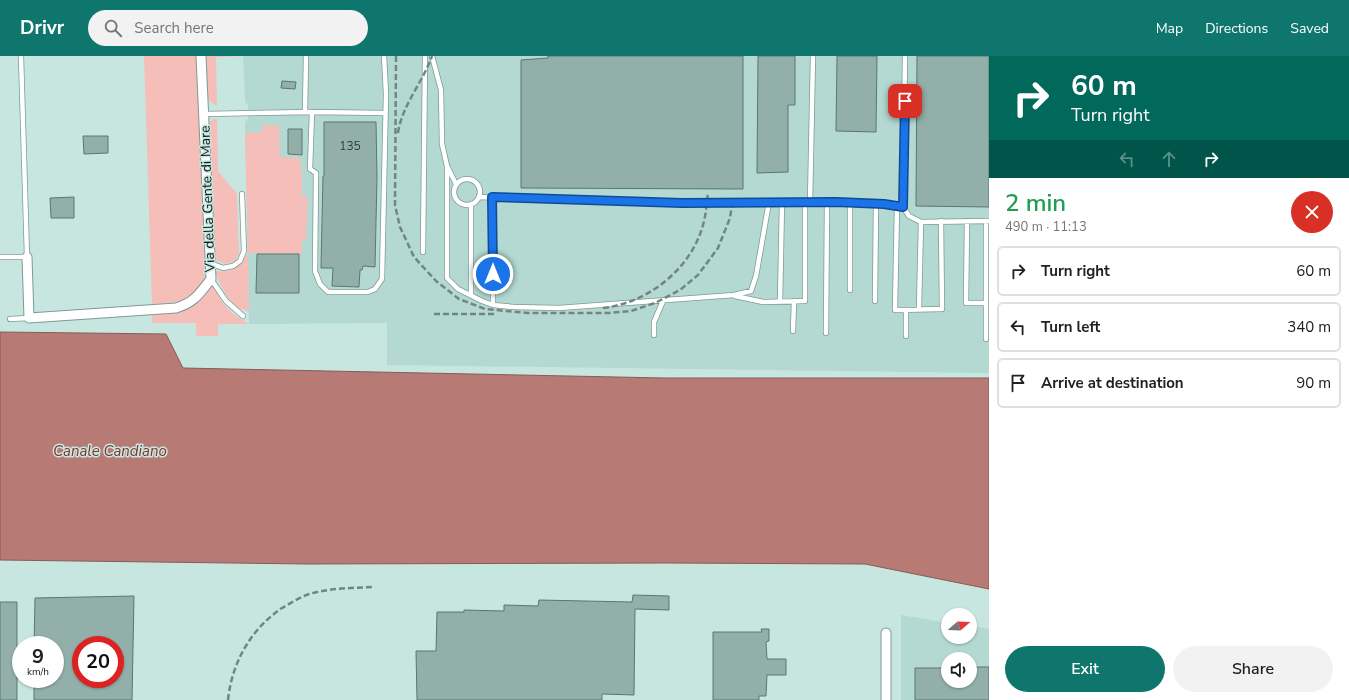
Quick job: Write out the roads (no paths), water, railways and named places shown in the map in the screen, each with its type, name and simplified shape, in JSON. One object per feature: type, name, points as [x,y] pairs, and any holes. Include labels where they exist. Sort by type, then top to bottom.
[{"type":"street","name":"Via della Gente di Mare","points":[[29,318],[176,308],[194,300],[211,279],[201,56]]},
{"type":"street","points":[[27,257],[29,318]]},
{"type":"street","points":[[886,633],[886,700]]},
{"type":"lane","points":[[0,257],[27,257],[21,56]]},
{"type":"lane","points":[[305,112],[306,56]]},
{"type":"lane","points":[[312,112],[310,169],[316,173],[315,270],[320,284],[328,292],[368,292],[375,289],[382,279],[385,113],[384,56]]},
{"type":"lane","points":[[423,252],[424,56]]},
{"type":"lane","points":[[432,56],[441,90],[442,144],[447,166],[447,278],[458,289],[471,295],[493,304],[514,307],[560,308],[734,295],[751,291],[756,276],[769,202]]},
{"type":"lane","points":[[734,295],[763,302],[805,301],[807,202],[813,56]]},
{"type":"lane","points":[[905,56],[903,207],[909,216],[920,222],[987,221],[986,339]]},
{"type":"lane","points":[[204,114],[305,112],[385,113]]},
{"type":"lane","points":[[447,166],[456,184]]},
{"type":"lane","points":[[467,178],[474,181],[480,188],[479,197],[477,201],[471,204],[464,204],[457,200],[454,192],[456,184],[467,178]]},
{"type":"lane","points":[[210,263],[223,268],[233,266],[240,260],[244,251],[242,194]]},
{"type":"lane","points":[[479,197],[682,203],[850,202],[876,203],[903,207]]},
{"type":"lane","points":[[492,197],[493,304]]},
{"type":"lane","points":[[780,302],[782,202]]},
{"type":"lane","points":[[826,333],[827,202]]},
{"type":"lane","points":[[850,202],[850,290]]},
{"type":"lane","points":[[875,301],[876,203]]},
{"type":"lane","points":[[471,204],[471,295]]},
{"type":"lane","points":[[897,206],[895,310],[942,309],[942,221]]},
{"type":"lane","points":[[967,221],[966,303],[986,303]]},
{"type":"lane","points":[[919,309],[920,222]]},
{"type":"lane","points":[[211,279],[226,301],[243,316]]},
{"type":"lane","points":[[654,334],[654,322],[663,301]]},
{"type":"lane","points":[[793,331],[794,302]]},
{"type":"lane","points":[[906,310],[906,336]]},
{"type":"lane","points":[[10,319],[29,318]]},
{"type":"water","name":"Canale Candiano","points":[[0,332],[166,334],[183,368],[665,378],[989,378],[989,589],[865,564],[306,564],[0,560]]},
{"type":"railway","points":[[396,56],[395,205],[400,227],[414,257],[436,281],[459,299],[485,309],[528,313],[609,313],[631,311],[655,303],[680,290],[698,275],[718,248],[730,218],[733,198]]},
{"type":"railway","points":[[398,133],[400,123],[408,103],[432,56]]},
{"type":"railway","points":[[603,308],[620,305],[636,299],[651,291],[678,269],[689,256],[697,241],[704,221],[708,192]]},
{"type":"railway","points":[[434,314],[494,314]]},
{"type":"railway","points":[[228,700],[234,673],[245,648],[252,636],[271,616],[299,598],[309,594],[333,589],[373,587]]}]
